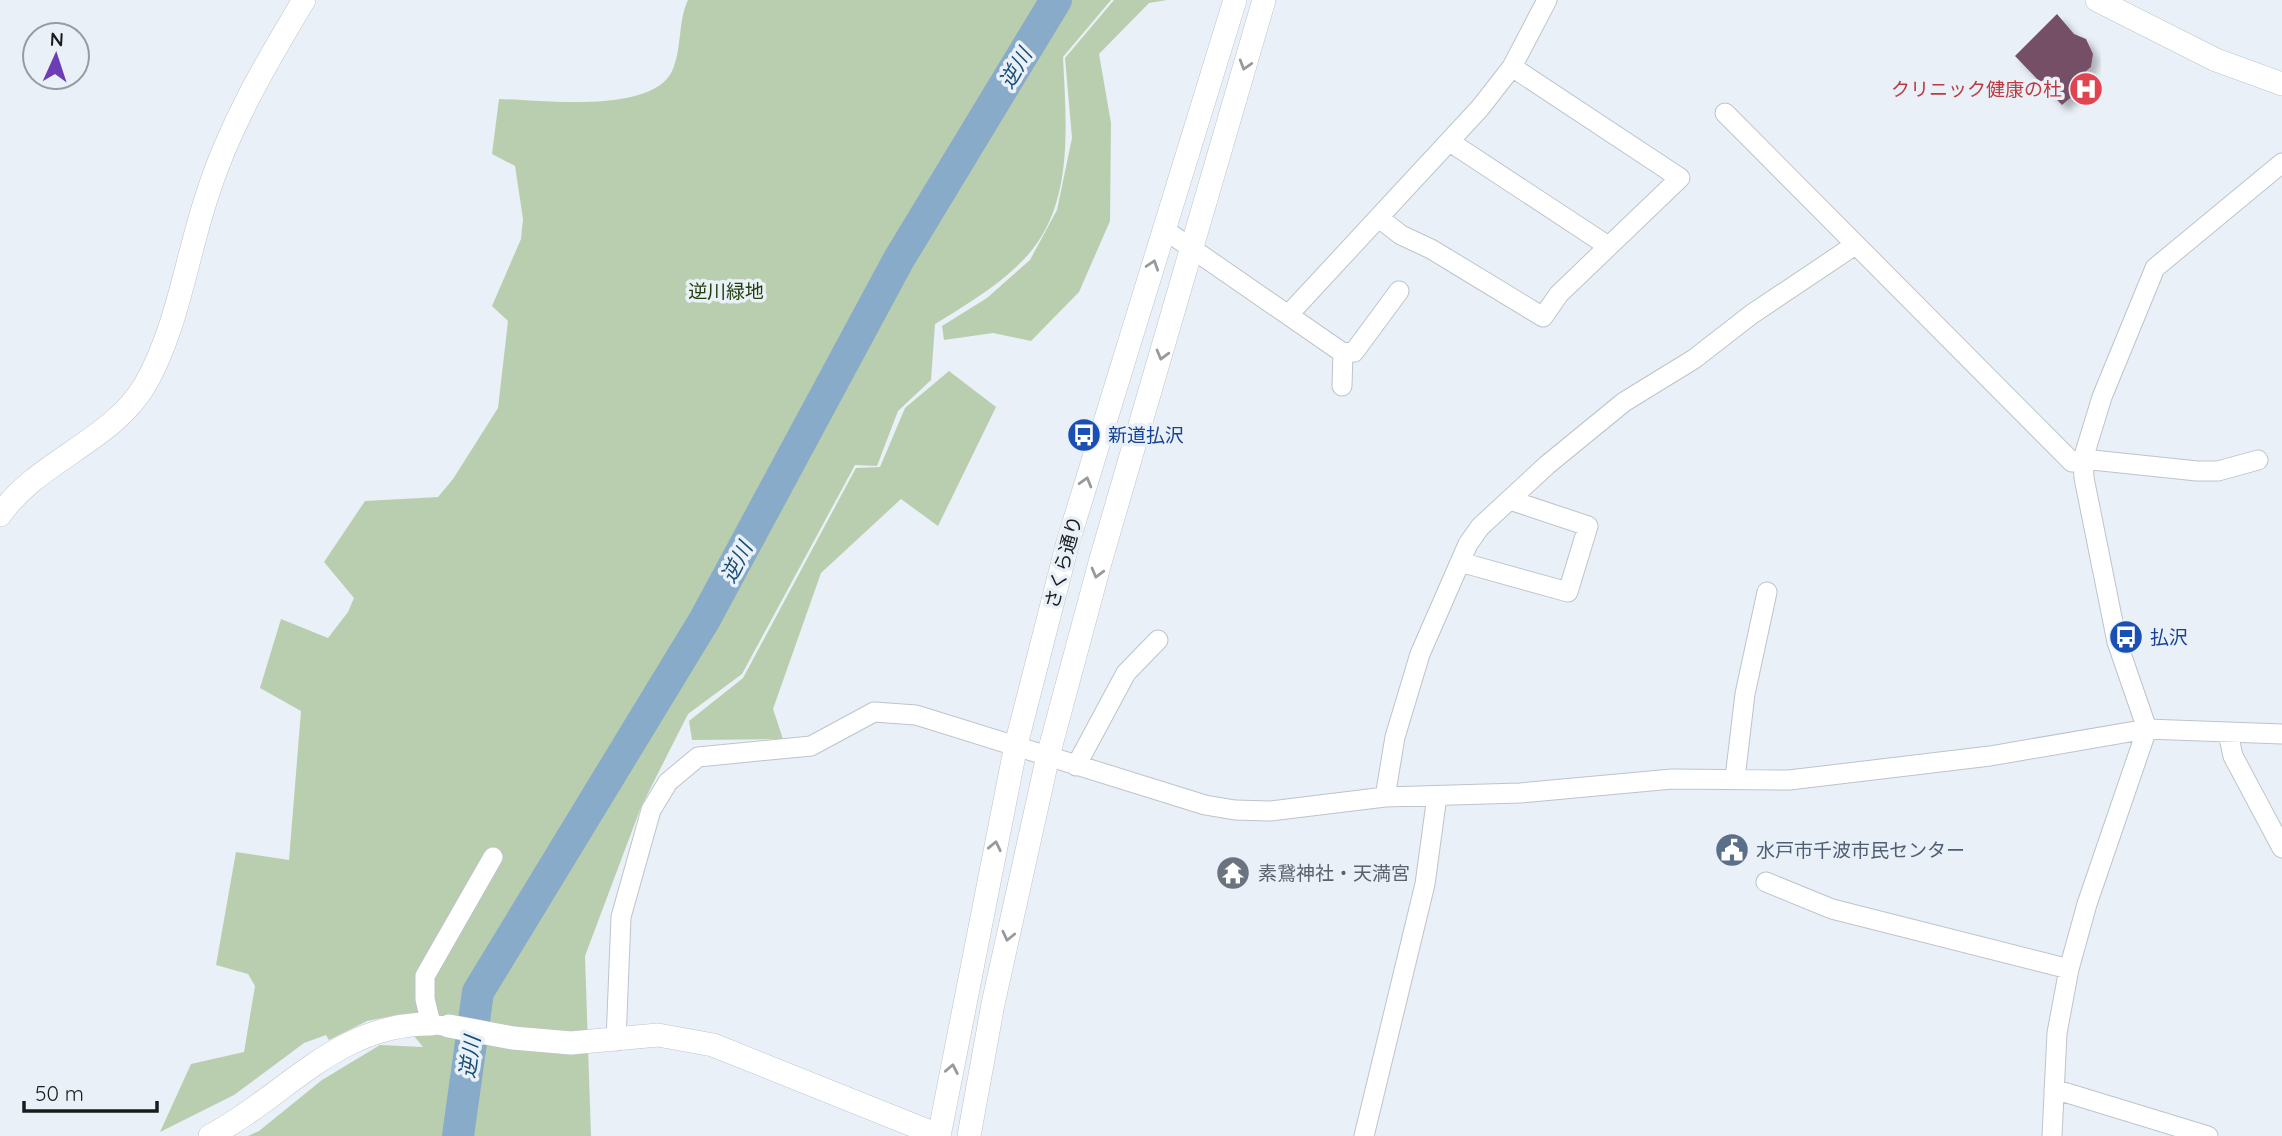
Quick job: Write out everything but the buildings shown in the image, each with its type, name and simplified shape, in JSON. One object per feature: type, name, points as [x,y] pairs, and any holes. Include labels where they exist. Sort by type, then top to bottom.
[{"type":"street","points":[[0,515],[37,476],[119,415],[143,388],[161,354],[206,197],[220,160],[241,111],[304,0]]},
{"type":"street","name":"さくら通り","points":[[939,1136],[1016,746],[1072,529],[1235,0]]},
{"type":"street","name":"さくら通り","points":[[969,1136],[993,1003],[1048,756],[1101,559],[1156,378],[1191,246],[1264,0]]},
{"type":"street","points":[[1290,313],[1450,142],[1513,67],[1547,0]]},
{"type":"street","points":[[2097,0],[2216,60],[2282,84]]},
{"type":"street","points":[[1379,218],[1401,235],[1431,249],[1543,317],[1559,294],[1680,178],[1513,67]]},
{"type":"street","points":[[1725,113],[2050,436],[2072,462],[2083,459],[2218,471],[2258,460]]},
{"type":"street","points":[[1450,142],[1608,246]]},
{"type":"street","points":[[2052,1136],[2057,1033],[2069,969],[2087,904],[2147,729],[2109,607],[2084,478],[2083,459],[2102,397],[2155,268],[2282,163]]},
{"type":"street","points":[[1165,230],[1290,313],[1343,353],[1354,352],[1399,291]]},
{"type":"street","points":[[1385,797],[1395,737],[1420,654],[1460,562],[1480,527],[1547,465],[1624,401],[1694,359],[1752,314],[1855,245]]},
{"type":"street","points":[[1342,386],[1343,353]]},
{"type":"street","points":[[1460,562],[1568,592],[1588,526],[1510,500]]},
{"type":"street","points":[[1735,778],[1745,694],[1767,592]]},
{"type":"street","points":[[1076,766],[1126,673],[1158,640]]},
{"type":"street","points":[[616,1041],[621,918],[652,810],[668,782],[698,757],[811,746],[874,712],[916,715],[1205,805],[1234,810],[1269,811],[1385,797],[1520,793],[1672,779],[1803,778],[1990,756],[2147,729],[2282,734]]},
{"type":"street","points":[[2228,733],[2233,756],[2282,848]]},
{"type":"street","points":[[1364,1136],[1425,884],[1437,796]]},
{"type":"street","points":[[440,1025],[425,999],[425,976],[493,857]]},
{"type":"street","points":[[1766,882],[1832,909],[2069,969]]},
{"type":"street","points":[[211,1136],[240,1120],[329,1053],[356,1037],[380,1028],[440,1025],[503,1036],[571,1043],[616,1041],[657,1035],[712,1045],[939,1136]]},
{"type":"street","points":[[2054,1089],[2208,1136]]},
{"type":"green space","name":"逆川緑地","points":[[688,0],[1111,0],[1063,57],[1066,136],[1064,162],[1053,213],[1042,236],[1026,257],[1005,276],[935,324],[931,380],[898,411],[877,466],[855,465],[742,674],[688,714],[641,807],[585,956],[591,1136],[248,1136],[259,1131],[322,1080],[380,1045],[423,1047],[406,1026],[402,1014],[367,1021],[329,1040],[326,1035],[304,1043],[234,1095],[160,1132],[191,1064],[244,1052],[255,986],[248,974],[216,965],[236,852],[289,860],[301,711],[260,688],[281,619],[328,638],[348,612],[354,598],[324,562],[365,501],[438,497],[453,479],[498,408],[508,321],[492,306],[521,239],[523,219],[515,166],[492,154],[499,99],[595,102],[644,93],[662,84],[673,69]]},
{"type":"green space","points":[[1114,0],[1167,0],[1149,3],[1099,54],[1111,123],[1110,221],[1079,292],[1031,341],[993,333],[944,340],[942,326],[987,298],[1030,260],[1057,210],[1072,138],[1065,58]]},
{"type":"green space","points":[[949,371],[996,407],[938,526],[901,499],[821,573],[773,709],[783,739],[692,740],[689,721],[743,678],[856,468],[880,467],[905,408]]},
{"type":"waterway","name":"逆川","points":[[458,1136],[478,992],[705,619],[899,259],[1056,0]]},
{"type":"place","name":"クリニック健康の杜","points":[[2086,89]]},
{"type":"place","name":"新道払沢","points":[[1084,435]]},
{"type":"place","name":"払沢","points":[[2126,637]]},
{"type":"place","name":"水戸市千波市民センター","points":[[1732,850]]},
{"type":"place","name":"素鵞神社・天満宮","points":[[1233,873]]}]
